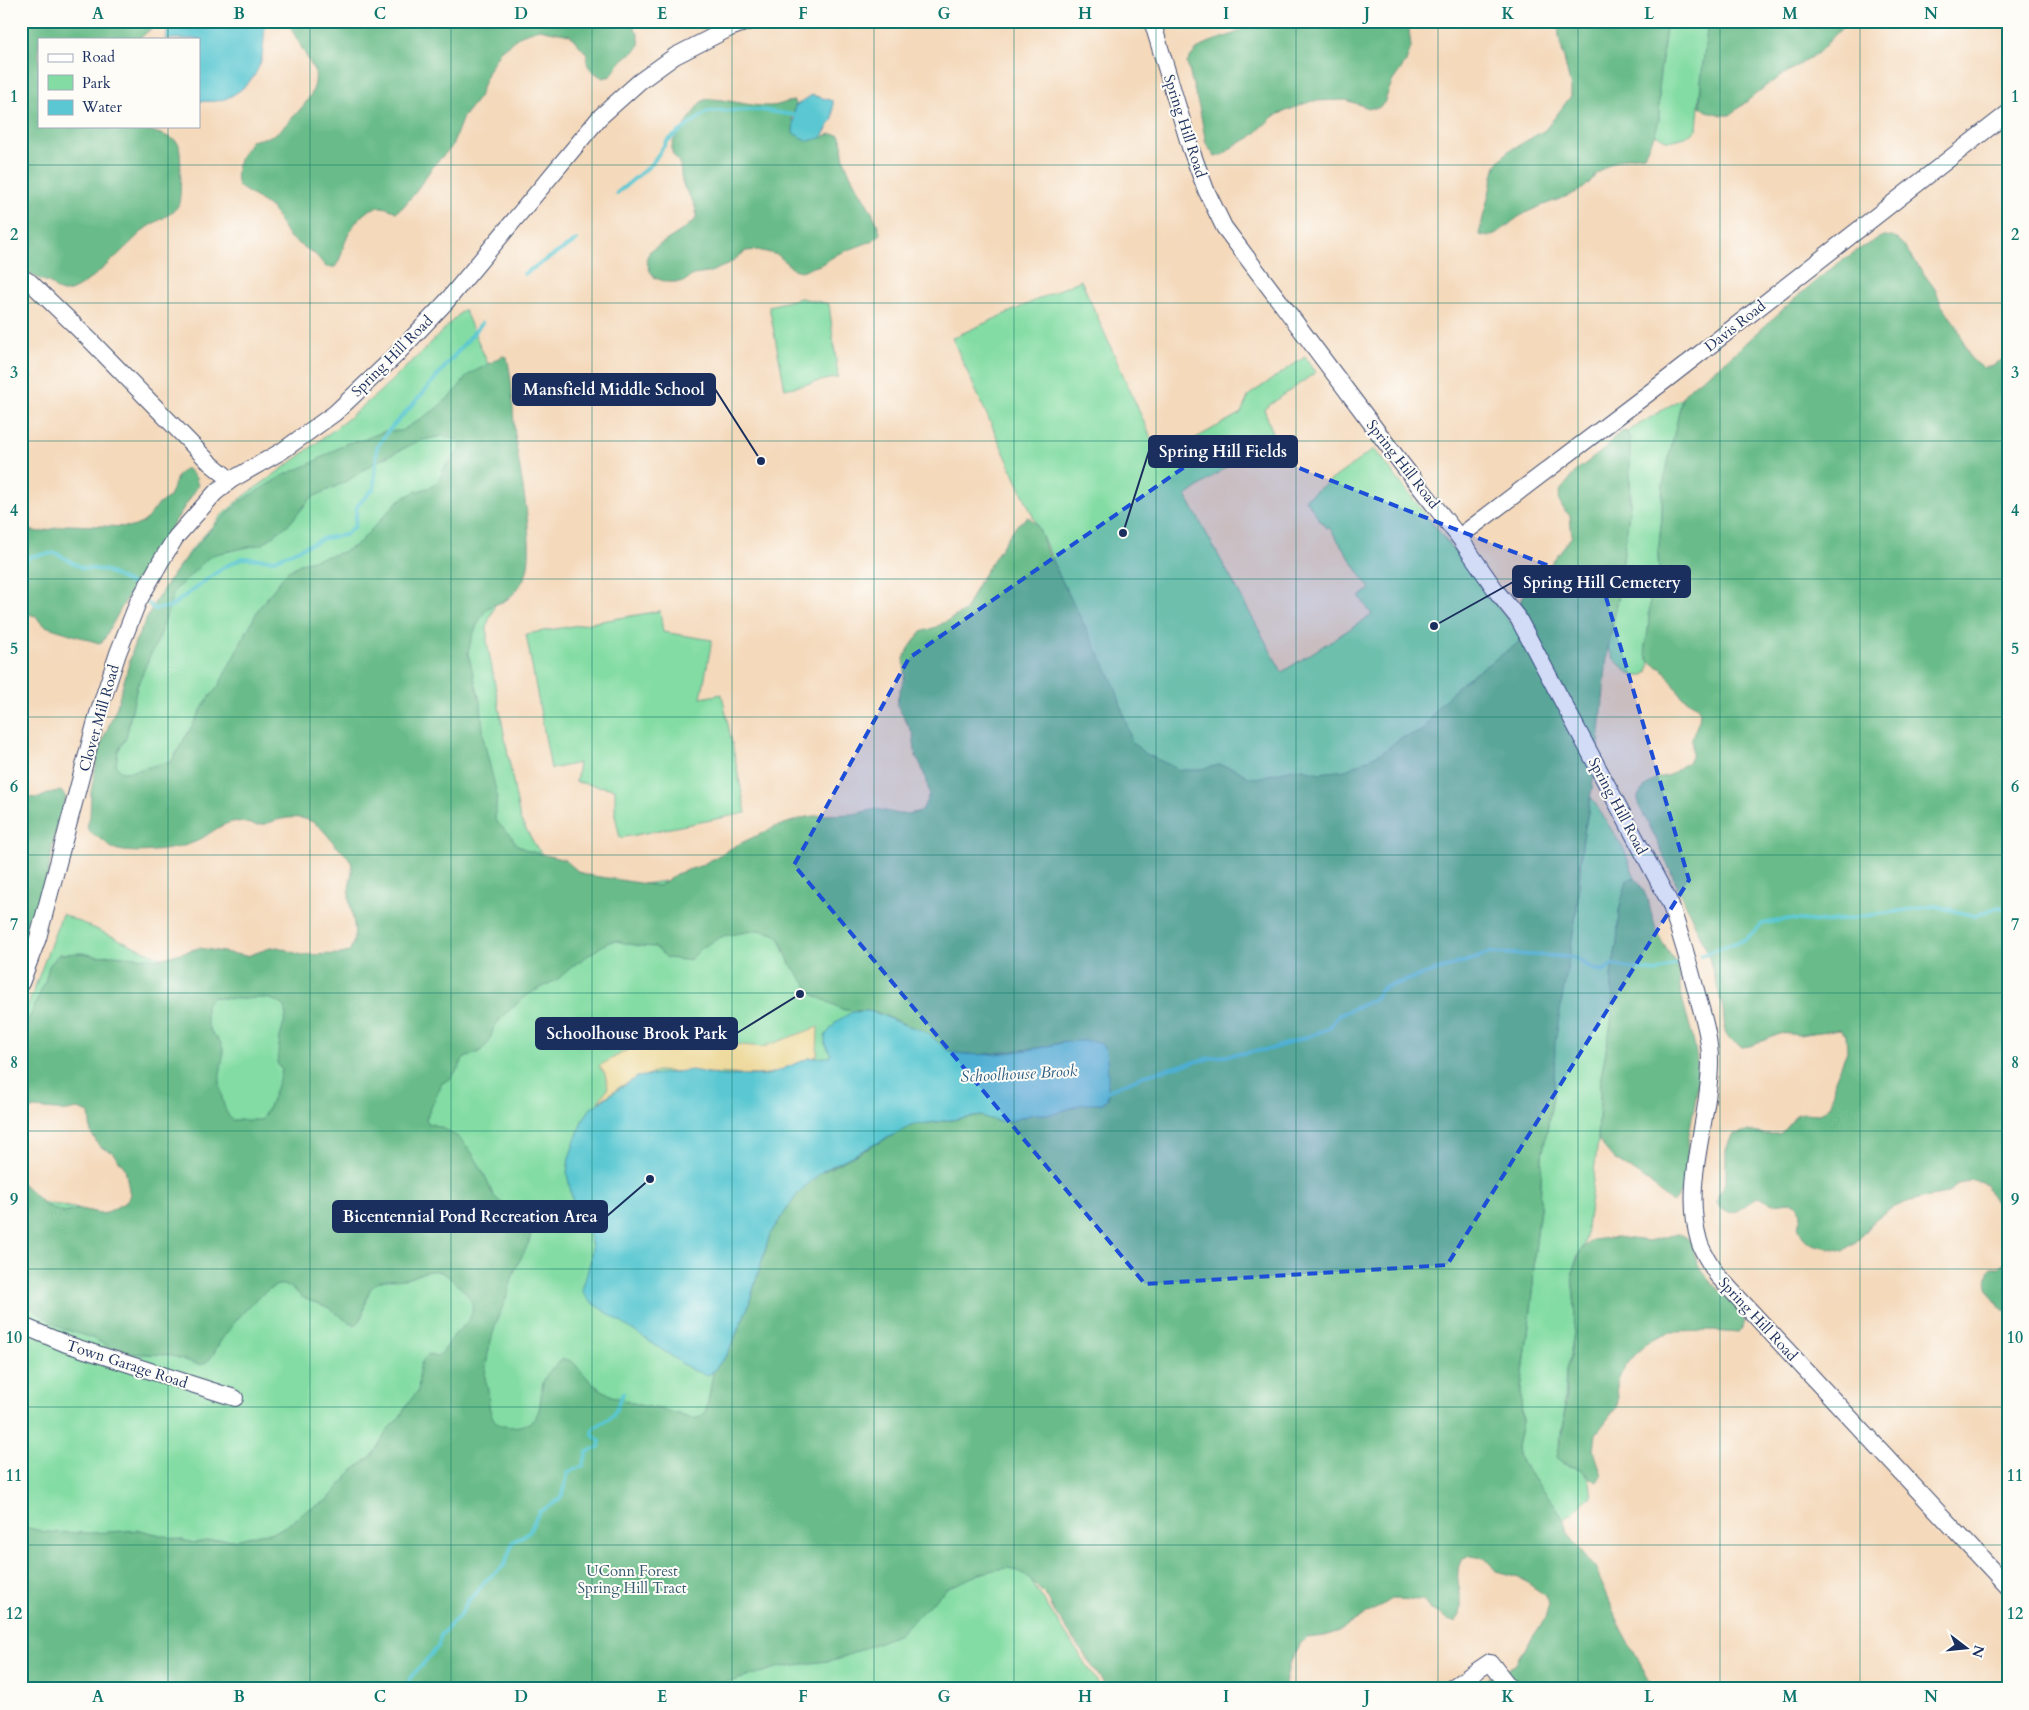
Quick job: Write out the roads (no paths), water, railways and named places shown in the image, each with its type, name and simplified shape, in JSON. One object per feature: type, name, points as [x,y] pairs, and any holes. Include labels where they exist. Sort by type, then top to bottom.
[{"type":"street","name":"Spring Hill Road","points":[[231,480],[282,451],[335,412],[392,358],[446,302],[600,117],[639,82],[675,56],[730,28],[750,21]]},
{"type":"street","name":"Spring Hill Road","points":[[1152,21],[1190,147],[1206,190],[1224,227],[1401,463],[1459,537],[1497,592],[1518,618],[1670,903],[1706,1025],[1710,1059],[1709,1089],[1693,1182],[1693,1217],[1700,1244],[1717,1275],[2008,1587]]},
{"type":"street","name":"Davis Road","points":[[1459,537],[1666,380],[2008,113]]},
{"type":"street","points":[[21,277],[30,282],[193,445],[231,480]]},
{"type":"street","name":"Clover Mill Road","points":[[21,983],[41,928],[98,717],[118,653],[138,602],[160,561],[176,537],[215,493],[231,480]]},
{"type":"street","name":"Town Garage Road","points":[[21,1325],[83,1350],[235,1398]]},
{"type":"street","points":[[1450,1689],[1490,1662],[1511,1689]]},
{"type":"water","points":[[171,21],[265,21],[263,51],[254,76],[239,91],[229,97],[215,101],[200,101],[200,38],[165,38]]},
{"type":"water","points":[[812,95],[833,101],[833,119],[821,138],[808,141],[793,133],[795,106]]},
{"type":"water","points":[[868,1011],[922,1030],[948,1050],[956,1053],[976,1055],[998,1054],[1069,1042],[1099,1042],[1105,1049],[1107,1058],[1107,1099],[1101,1104],[1082,1104],[1054,1114],[1033,1114],[1011,1121],[996,1121],[981,1116],[913,1125],[824,1170],[799,1192],[770,1234],[748,1307],[728,1353],[713,1372],[708,1375],[692,1370],[588,1300],[582,1290],[590,1263],[592,1247],[588,1232],[574,1213],[567,1174],[569,1158],[582,1121],[591,1108],[637,1077],[692,1070],[722,1076],[768,1075],[809,1058],[829,1057],[831,1054],[825,1044],[825,1036],[837,1021],[852,1012]]},
{"type":"waterway","points":[[617,193],[652,164],[667,141],[708,111],[760,110],[794,115]]},
{"type":"waterway","points":[[524,274],[577,240]]},
{"type":"waterway","points":[[149,604],[154,609],[170,607],[224,567],[243,558],[274,560],[325,538],[345,535],[355,526],[357,506],[374,488],[377,447],[388,431],[482,323]]},
{"type":"waterway","points":[[21,565],[31,556],[56,553],[82,568],[104,570],[136,586]]},
{"type":"waterway","name":"Schoolhouse Brook","points":[[1701,955],[1746,939],[1762,924],[1788,919],[1823,922],[1935,906],[1975,916],[1998,907],[2008,909]]},
{"type":"waterway","name":"Schoolhouse Brook","points":[[1105,1092],[1148,1074],[1210,1058],[1271,1049],[1304,1038],[1328,1029],[1339,1015],[1373,1000],[1383,988],[1491,953],[1574,957],[1591,968],[1603,971],[1612,965],[1656,972],[1679,962]]},
{"type":"waterway","name":"Schoolhouse Brook","points":[[405,1689],[409,1684],[410,1678],[438,1647],[441,1635],[461,1614],[468,1600],[474,1596],[486,1580],[504,1566],[513,1542],[529,1532],[539,1512],[559,1500],[564,1491],[568,1472],[583,1466],[587,1452],[599,1447],[600,1441],[593,1435],[593,1429],[613,1416],[623,1393]]},
{"type":"place","name":"Mansfield Middle School","points":[[761,461]]},
{"type":"place","name":"Spring Hill Fields","points":[[1123,533]]},
{"type":"place","name":"Spring Hill Cemetery","points":[[1434,626]]},
{"type":"place","name":"Schoolhouse Brook Park","points":[[800,994]]},
{"type":"place","name":"Bicentennial Pond Recreation Area","points":[[650,1179]]},
{"type":"park label","name":"UConn Forest Spring Hill Tract","points":[[632,1580]]}]
